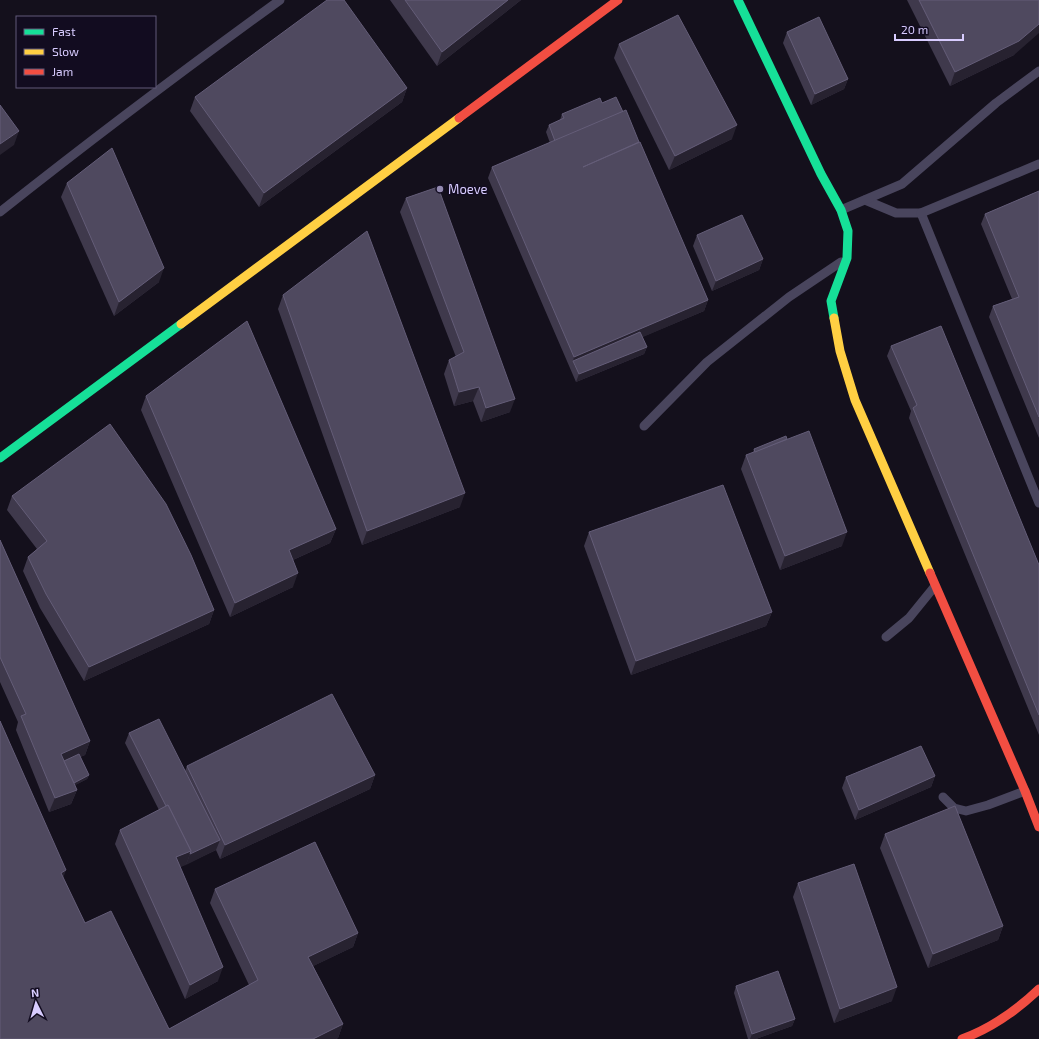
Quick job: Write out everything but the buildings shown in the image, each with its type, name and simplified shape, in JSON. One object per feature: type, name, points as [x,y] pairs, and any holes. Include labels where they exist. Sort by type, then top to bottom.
[{"type":"street","points":[[0,458],[618,0]]},
{"type":"street","points":[[738,0],[821,174],[841,210],[848,231],[847,258],[831,301],[840,351],[855,400],[1025,791],[1039,827]]},
{"type":"street","points":[[962,1039],[997,1024],[1018,1009],[1039,989]]},
{"type":"lane","points":[[0,212],[185,69],[280,0]]},
{"type":"lane","points":[[841,210],[902,184],[996,103],[1039,71]]},
{"type":"lane","points":[[865,200],[896,214],[922,213],[1039,164]]},
{"type":"lane","points":[[922,213],[1039,503]]},
{"type":"lane","points":[[644,426],[707,362],[789,297],[847,258]]},
{"type":"lane","points":[[886,636],[909,618],[935,586]]},
{"type":"lane","points":[[942,797],[954,808],[966,812],[1025,791]]},
{"type":"traffic: fast","points":[[738,0],[821,174],[841,210],[848,231],[847,258],[831,301],[834,318]]},
{"type":"traffic: fast","points":[[0,458],[181,324]]},
{"type":"traffic: slow","points":[[181,324],[459,118]]},
{"type":"traffic: slow","points":[[834,318],[840,351],[855,400],[930,573]]},
{"type":"traffic: jam","points":[[459,118],[618,0]]},
{"type":"traffic: jam","points":[[930,573],[1025,791],[1039,827]]},
{"type":"traffic: jam","points":[[962,1039],[983,1030],[1003,1018],[1039,989]]},
{"type":"place","name":"Moeve","points":[[440,189]]}]
